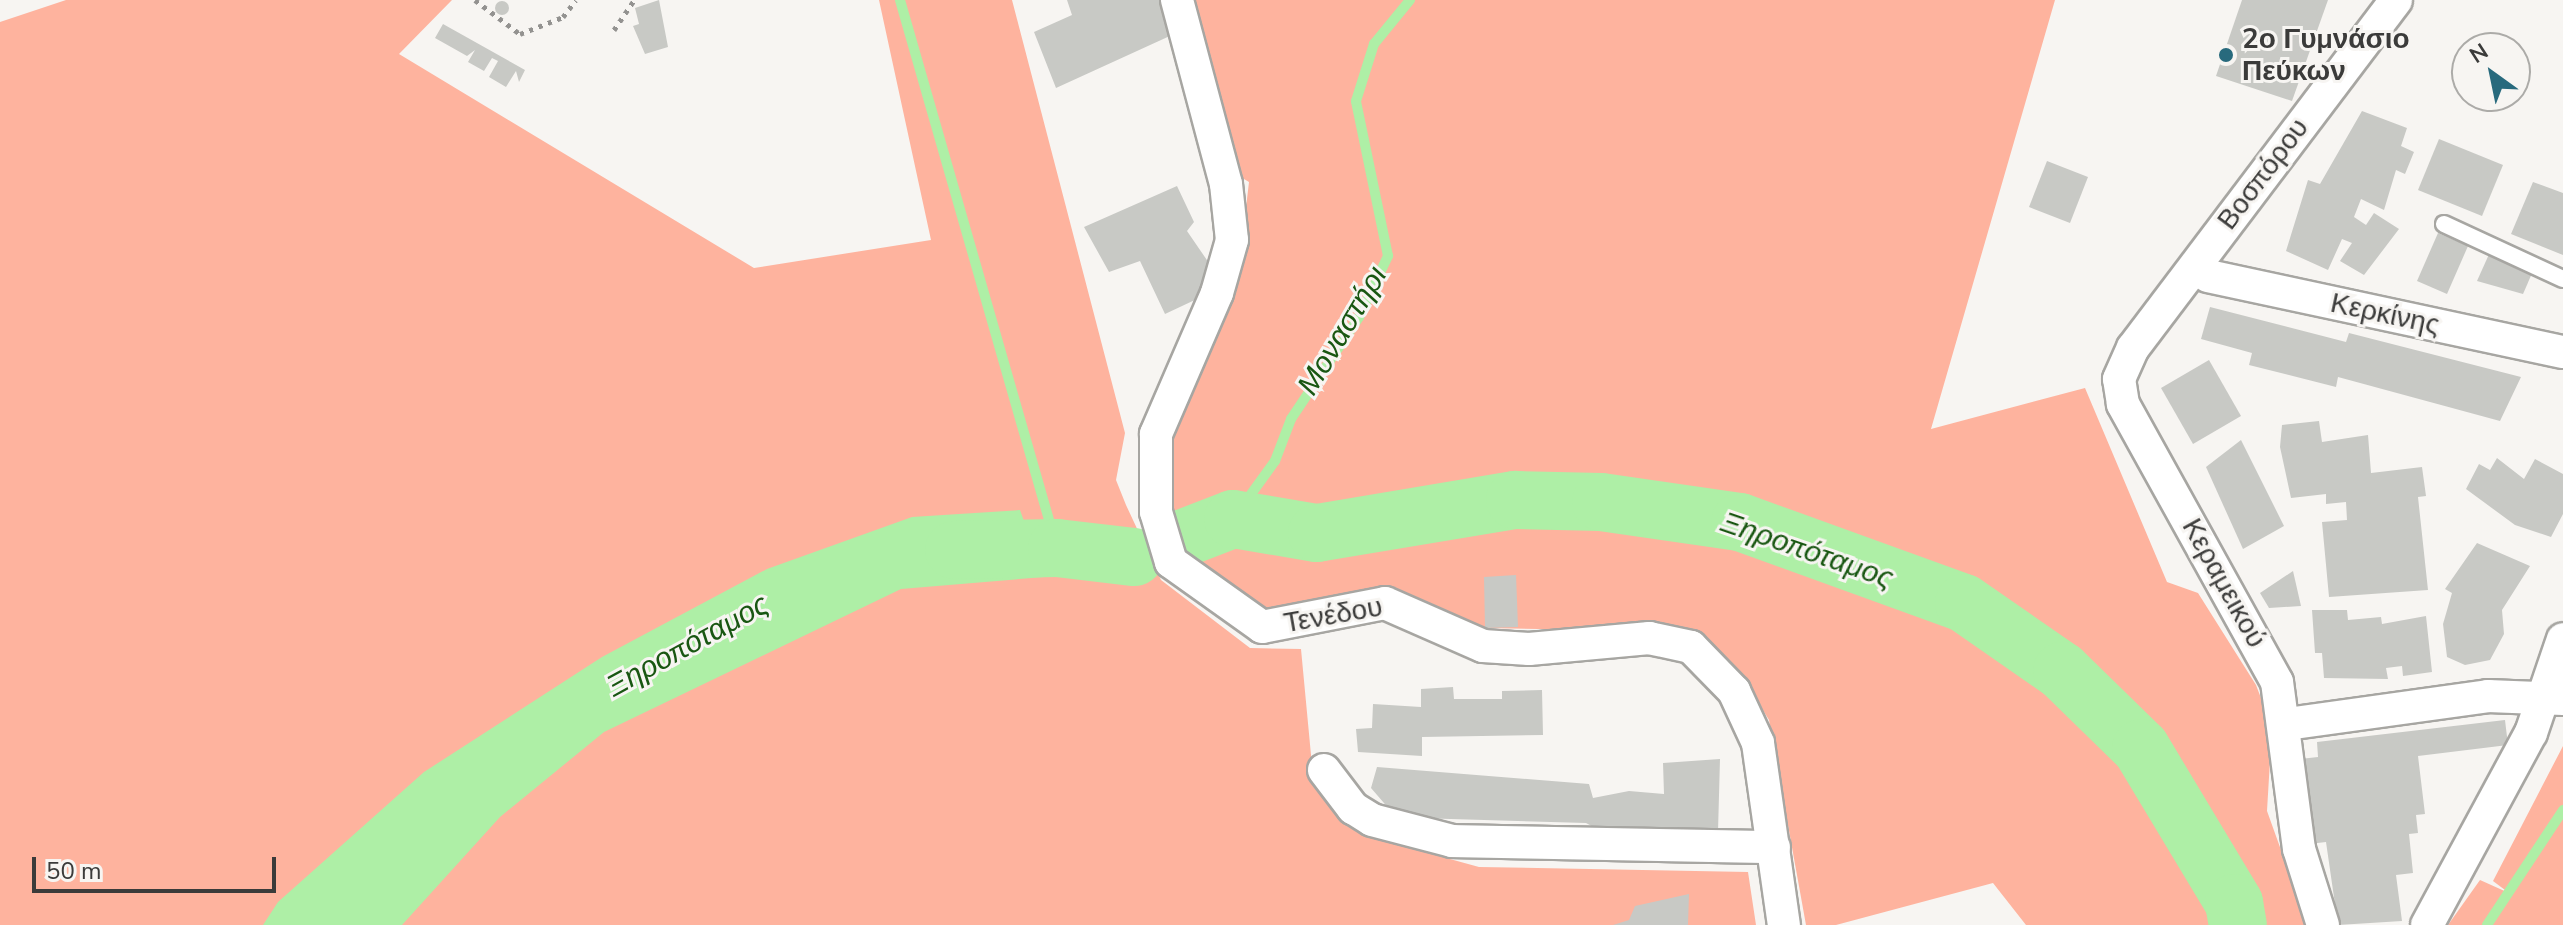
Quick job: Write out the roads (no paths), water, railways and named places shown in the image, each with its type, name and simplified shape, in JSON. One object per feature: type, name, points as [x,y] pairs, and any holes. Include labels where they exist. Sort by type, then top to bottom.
[{"type":"street","name":"Τενέδου","points":[[1177,0],[1226,184],[1232,240],[1217,293],[1156,434],[1156,512],[1171,562],[1262,627],[1385,603],[1483,646],[1558,648],[1649,638],[1684,644],[1711,662],[1734,691],[1758,743],[1784,925]]},
{"type":"street","name":"Βοσπόρου","points":[[2199,274],[2396,0]]},
{"type":"street","name":"Κερκίνης","points":[[2199,274],[2563,352]]},
{"type":"street","name":"Κεραμεικού","points":[[2199,274],[2122,365],[2119,393],[2271,666],[2287,724],[2299,849],[2323,925]]},
{"type":"street","points":[[2427,925],[2482,832],[2555,697],[2563,639]]},
{"type":"street","points":[[2287,724],[2488,696],[2555,697]]},
{"type":"street","points":[[1324,770],[1353,808],[1372,820],[1452,841],[1774,847]]},
{"type":"lane","points":[[2444,224],[2563,279]]},
{"type":"water","points":[[1020,510],[1044,577],[901,589],[604,732],[500,817],[402,925],[263,925],[278,902],[424,772],[602,657],[767,569],[912,517]]},
{"type":"waterway","points":[[900,0],[1057,548]]},
{"type":"waterway","name":"Μοναστήρι","points":[[1233,519],[1275,461],[1291,419],[1359,317],[1388,256],[1356,101],[1374,44],[1410,0]]},
{"type":"waterway","name":"Ξηροπόταμος","points":[[1176,541],[1233,519],[1317,533],[1515,500],[1601,502],[1740,522],[1964,603],[2062,671],[2141,748],[2234,903],[2238,925]]},
{"type":"waterway","name":"Ξηροπόταμος","points":[[954,550],[1057,548],[1134,557]]},
{"type":"waterway","points":[[2487,925],[2563,810]]},
{"type":"place","name":"2ο Γυμνάσιο Πεύκων","points":[[2226,55]]}]
